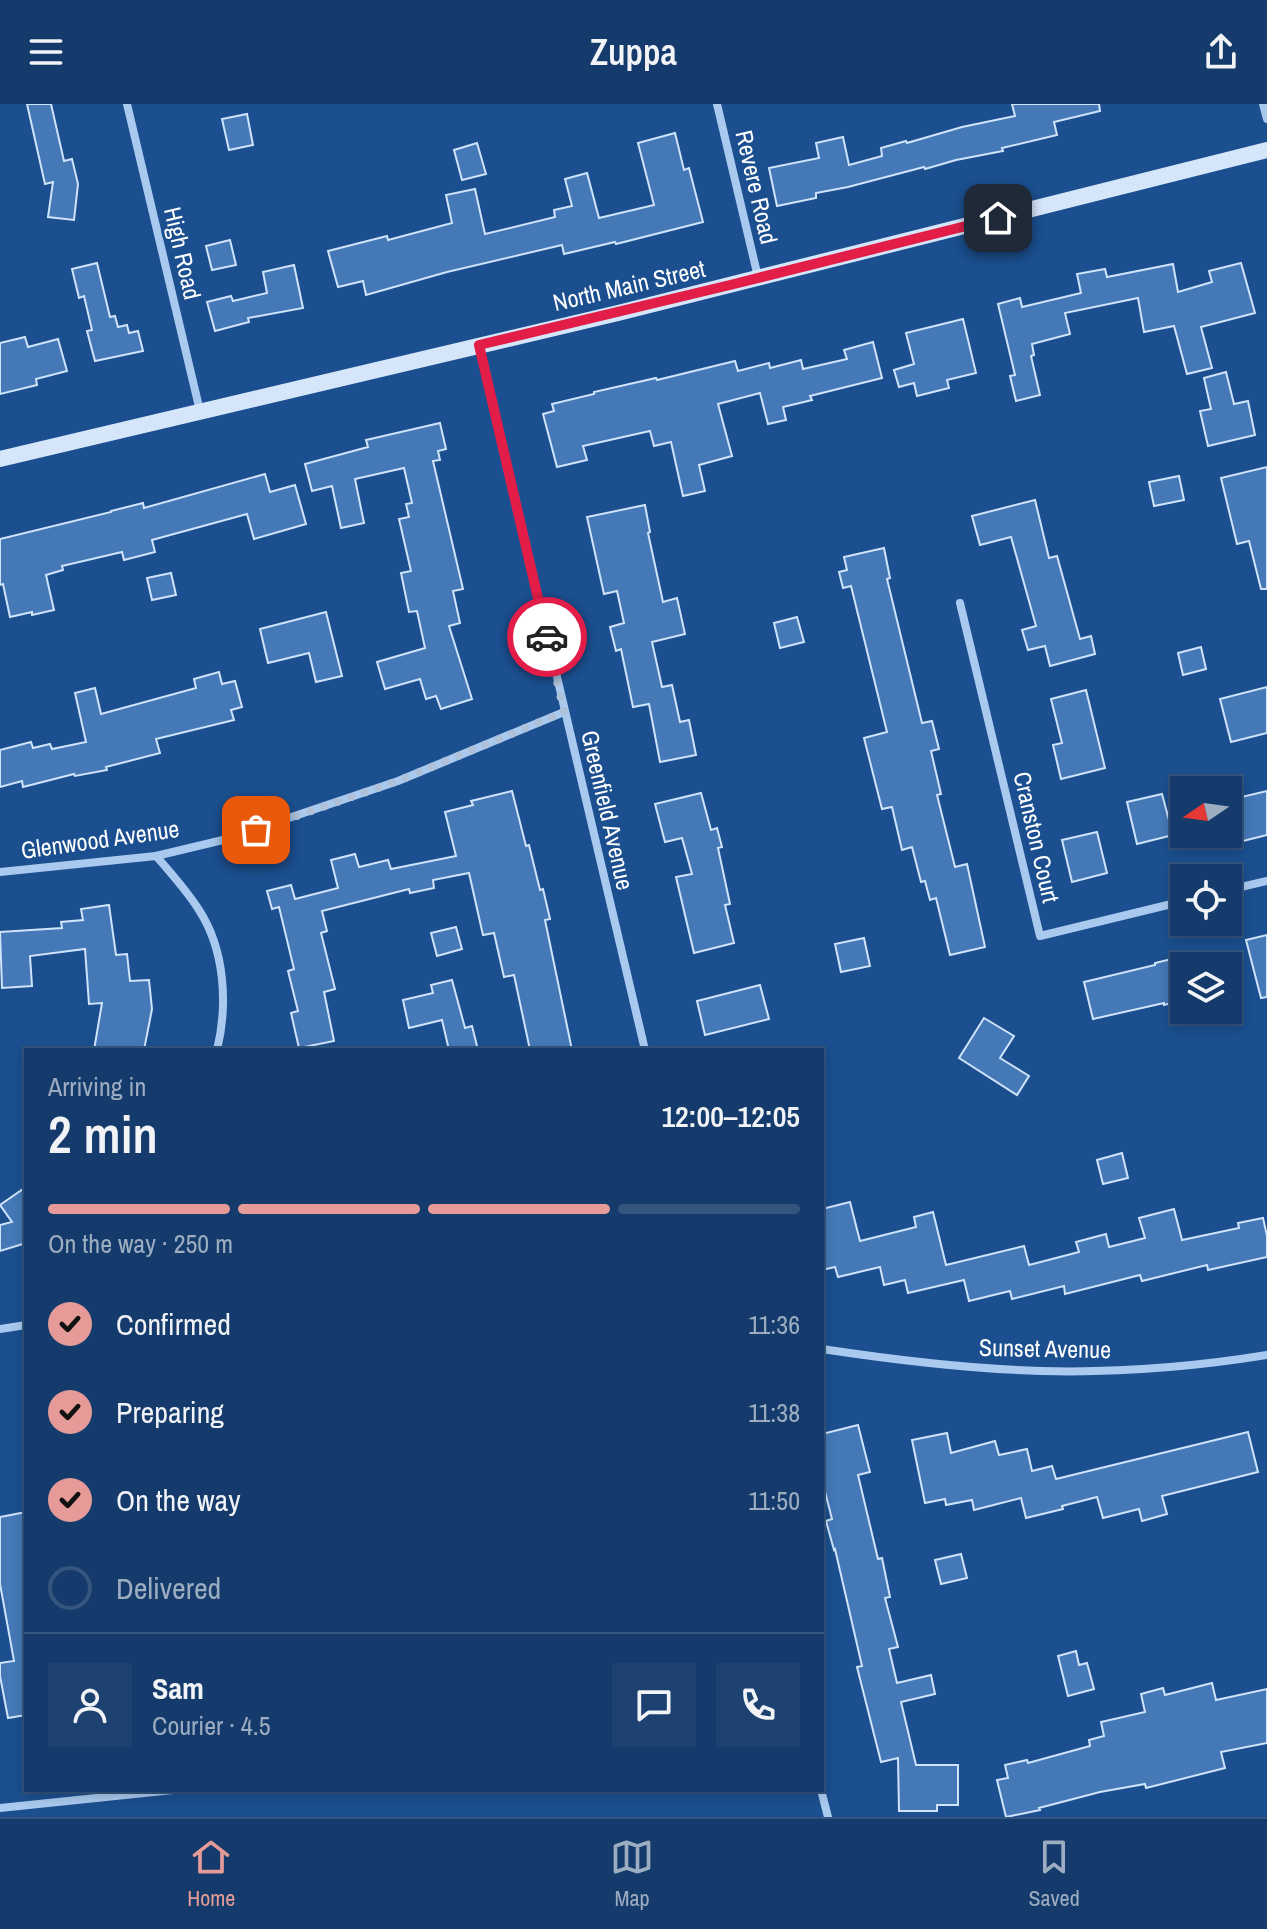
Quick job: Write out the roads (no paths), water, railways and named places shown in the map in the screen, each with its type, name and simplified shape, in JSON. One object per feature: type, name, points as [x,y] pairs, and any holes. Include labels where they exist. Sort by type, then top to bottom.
[{"type":"street","name":"High Road","points":[[127,104],[200,411]]},
{"type":"street","name":"Revere Road","points":[[717,104],[759,278]]},
{"type":"street","points":[[1263,104],[1267,119]]},
{"type":"street","name":"North Main Street","points":[[0,459],[759,278],[1267,150]]},
{"type":"street","name":"Greenfield Avenue","points":[[479,345],[645,1048]]},
{"type":"street","name":"Cranston Court","points":[[960,603],[1040,936],[1170,904]]},
{"type":"street","name":"Glenwood Avenue","points":[[0,872],[156,856],[227,839],[368,792],[564,712]]},
{"type":"street","points":[[156,856],[200,911],[222,971],[223,1014],[217,1048]]},
{"type":"street","points":[[1242,887],[1267,881]]},
{"type":"street","points":[[0,1329],[24,1325]]},
{"type":"street","name":"Sunset Avenue","points":[[824,1349],[937,1365],[1041,1371],[1123,1370],[1217,1363],[1267,1355]]},
{"type":"street","points":[[0,1808],[146,1792]]},
{"type":"street","points":[[822,1792],[828,1817]]}]
